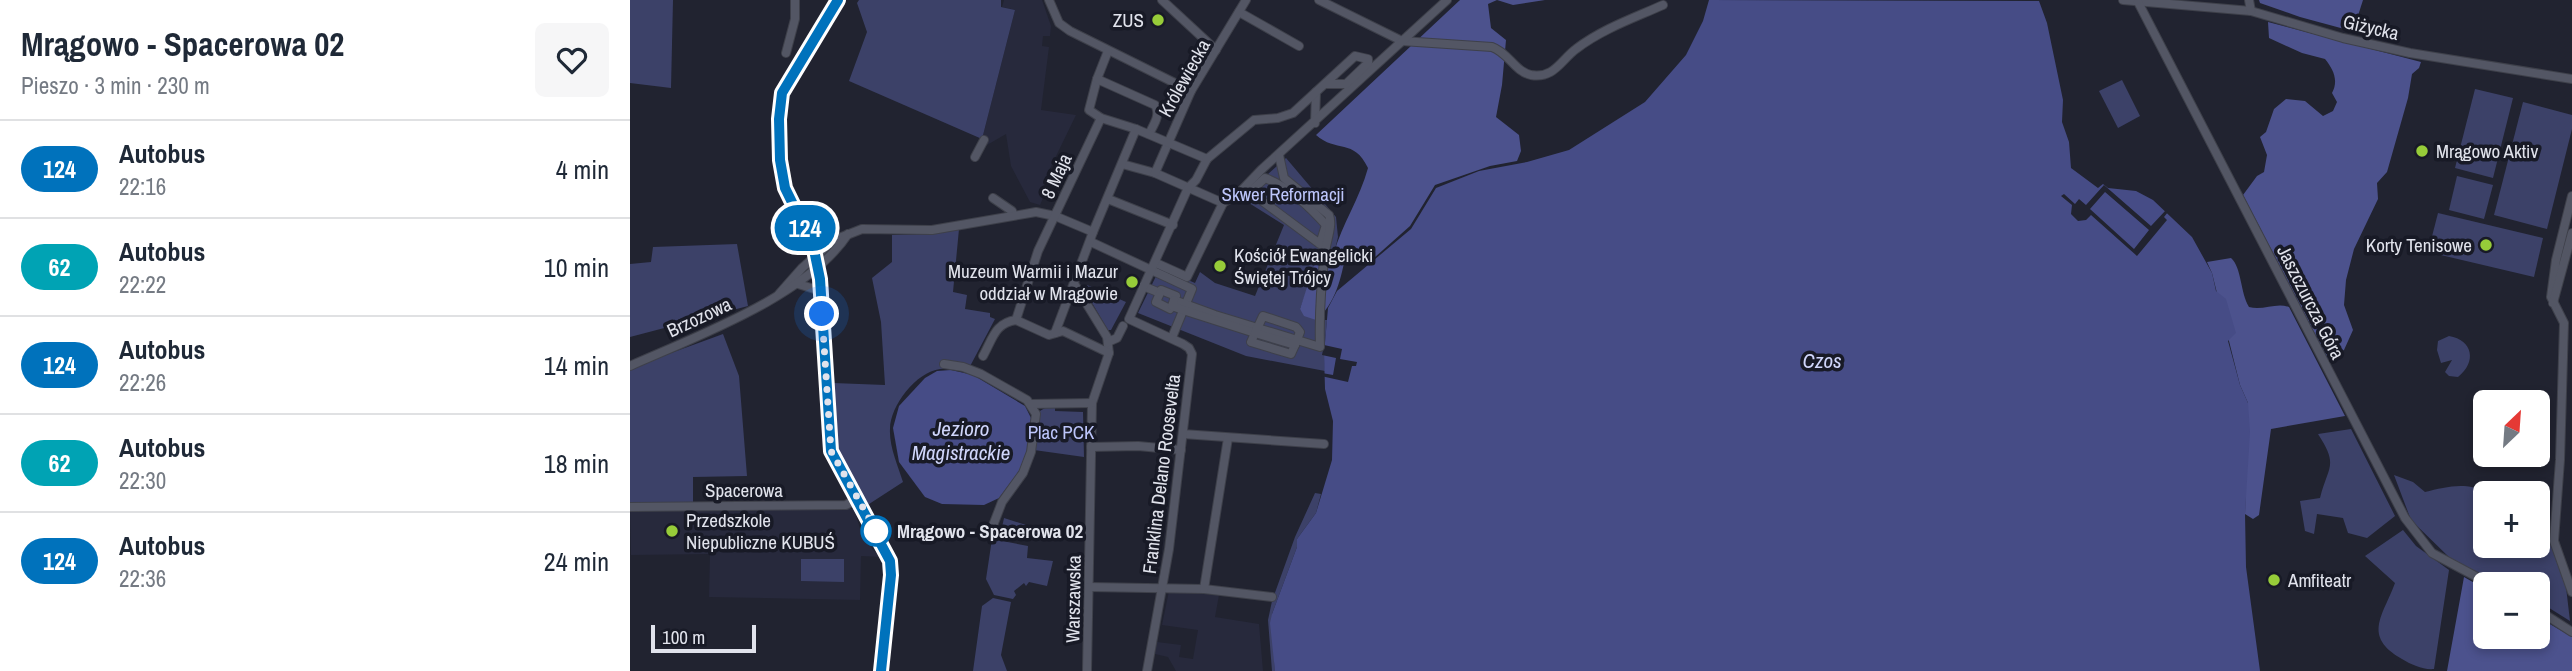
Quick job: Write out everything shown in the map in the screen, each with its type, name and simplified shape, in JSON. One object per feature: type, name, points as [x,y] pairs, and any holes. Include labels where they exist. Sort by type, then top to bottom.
[{"type":"street","points":[[786,53],[795,19],[795,0]]},
{"type":"street","points":[[838,0],[788,80],[781,101],[779,144],[782,174],[788,196],[808,234],[821,291],[831,451],[885,547],[891,566],[881,671]]},
{"type":"street","points":[[1049,0],[1059,23],[1070,31],[1191,91]]},
{"type":"street","points":[[1162,0],[1216,50]]},
{"type":"street","name":"Królewiecka","points":[[1154,173],[1191,91],[1246,0]]},
{"type":"street","points":[[1320,0],[1402,41],[1492,47],[1503,51],[1520,70],[1531,75],[1543,75],[1557,69],[1574,50],[1603,32],[1663,5]]},
{"type":"street","points":[[1091,242],[1153,267],[1187,277],[1223,203],[1240,192],[1260,167],[1279,155],[1315,123],[1447,0]]},
{"type":"street","name":"Giżycka","points":[[2123,0],[2251,11],[2343,38],[2410,53],[2572,79]]},
{"type":"street","points":[[2249,0],[2251,11]]},
{"type":"street","name":"Jaszczurcza Góra","points":[[2138,2],[2404,518],[2432,553],[2473,575]]},
{"type":"street","points":[[1239,12],[1299,46]]},
{"type":"street","points":[[1108,51],[1089,110],[1101,118],[1149,134],[1207,159]]},
{"type":"street","points":[[1108,342],[1117,338],[1126,323],[1188,188],[1196,180],[1207,159],[1254,120],[1278,118],[1293,113],[1355,56],[1368,59],[1368,63],[1346,84],[1325,84]]},
{"type":"street","points":[[1097,79],[1155,105],[1158,110],[1157,117],[1149,134]]},
{"type":"street","points":[[1315,123],[1316,92]]},
{"type":"street","name":"8 Maja","points":[[1016,320],[1027,281],[1101,118]]},
{"type":"street","points":[[1055,333],[1136,129]]},
{"type":"street","points":[[975,157],[984,140]]},
{"type":"street","points":[[1279,155],[1284,178]]},
{"type":"street","points":[[1124,160],[1223,203]]},
{"type":"street","points":[[1260,167],[1284,178],[1329,215],[1331,220],[1323,246]]},
{"type":"street","points":[[1143,286],[1176,296],[1173,303],[1184,307],[1296,343],[1320,347],[1320,297],[1326,225],[1315,213],[1265,177],[1250,192]]},
{"type":"street","points":[[1240,192],[1250,192],[1323,246]]},
{"type":"street","points":[[2572,196],[2556,260],[2551,297],[2564,323],[2560,460],[2554,541],[2572,593]]},
{"type":"street","points":[[993,198],[1012,211]]},
{"type":"street","points":[[1108,199],[1173,225]]},
{"type":"street","points":[[816,262],[834,240],[862,229],[932,230],[1036,212],[1055,216],[1093,232]]},
{"type":"street","points":[[2553,303],[2572,233]]},
{"type":"street","points":[[808,234],[834,240]]},
{"type":"street","points":[[816,262],[848,234]]},
{"type":"street","name":"Brzozowa","points":[[630,366],[707,332],[798,284],[816,262]]},
{"type":"street","name":"Brzozowa","points":[[779,294],[816,262]]},
{"type":"street","points":[[1153,267],[1192,289],[1173,335]]},
{"type":"street","points":[[798,284],[821,291]]},
{"type":"street","points":[[1075,285],[1108,342],[1109,353]]},
{"type":"street","points":[[1263,316],[1296,327],[1300,332],[1291,354],[1251,342],[1256,331],[1263,316]]},
{"type":"street","points":[[983,356],[999,327],[1004,322],[1016,320],[1049,335],[1063,331],[1109,353]]},
{"type":"street","name":"Franklina Delano Roosevelta","points":[[1126,323],[1189,348],[1191,365],[1162,588],[1147,671]]},
{"type":"street","name":"Warszawska","points":[[1087,671],[1092,403],[1109,353]]},
{"type":"street","points":[[944,364],[981,374],[1031,404],[1092,403]]},
{"type":"street","points":[[989,536],[1002,502],[1023,473],[1031,452],[1036,414],[1031,404]]},
{"type":"street","points":[[1183,434],[1324,444]]},
{"type":"street","points":[[1204,589],[1228,438]]},
{"type":"street","points":[[1091,447],[1138,446],[1181,450]]},
{"type":"street","name":"Spacerowa","points":[[630,507],[846,505],[858,499]]},
{"type":"street","points":[[1089,587],[1204,589],[1272,597]]},
{"type":"street","points":[[2550,618],[2572,632]]},
{"type":"shaded area","points":[[1004,0],[1042,0],[1051,26],[1050,36],[1043,36],[1042,46],[1049,47],[1041,110],[1076,115],[1043,183],[1047,189],[1040,205],[1030,202],[1011,166],[1006,134],[987,145],[982,139],[1015,10],[1002,7]]},
{"type":"shaded area","points":[[1460,0],[1497,0],[1488,4],[1491,28],[1506,40],[1496,117],[1519,135],[1521,151],[1517,161],[1490,166],[1435,185],[1410,226],[1374,258],[1353,246],[1346,252],[1340,279],[1329,306],[1316,320],[1304,316],[1300,309],[1318,253],[1334,253],[1368,168],[1363,159],[1351,149],[1331,144],[1316,135]]},
{"type":"shaded area","points":[[1497,0],[1545,0],[1513,5]]},
{"type":"shaded area","points":[[2259,0],[2363,0],[2355,25],[2348,30],[2300,17],[2260,3]]},
{"type":"shaded area","points":[[2268,22],[2421,62],[2412,74],[2387,172],[2377,183],[2378,199],[2354,249],[2346,280],[2344,305],[2353,330],[2344,350],[2328,359],[2243,195],[2257,176],[2264,172],[2267,155],[2260,137],[2266,132],[2274,109],[2286,99],[2305,101],[2323,116],[2333,111],[2337,102],[2332,93],[2335,79],[2325,59],[2302,53],[2269,38]]},
{"type":"shaded area","points":[[2231,258],[2235,262],[2249,307],[2289,307],[2345,416],[2271,429],[2259,515],[2253,519],[2245,514],[2248,403],[2240,385],[2207,262]]},
{"type":"shaded area","points":[[630,509],[854,509],[861,532],[881,557],[861,556],[860,600],[709,597],[710,554],[631,555]]},
{"type":"shaded area","points":[[2464,577],[2473,582],[2473,649],[2550,649],[2550,624],[2572,637],[2572,671],[2447,671]]},
{"type":"shaded area","points":[[1169,591],[1219,595],[1215,617],[1259,624],[1263,671],[1176,671],[1168,657],[1155,654],[1157,642],[1181,645],[1179,657],[1193,659],[1198,630],[1162,625]]},
{"type":"green space","points":[[630,0],[673,0],[671,88],[630,83]]},
{"type":"green space","points":[[859,0],[1001,0],[1001,7],[1015,10],[982,139],[849,81],[867,32],[857,3]]},
{"type":"green space","points":[[2122,80],[2140,116],[2118,128],[2099,91]]},
{"type":"green space","points":[[2475,89],[2513,98],[2493,178],[2455,168]]},
{"type":"green space","points":[[2523,102],[2572,115],[2572,129],[2547,229],[2494,215]]},
{"type":"green space","name":"Skwer Reformacji","points":[[1286,158],[1336,217],[1338,237],[1334,254],[1308,287],[1300,309],[1316,320],[1327,320],[1325,371],[1246,356],[1138,313],[1160,268],[1195,283],[1200,272],[1215,283],[1255,296],[1284,225],[1241,198]]},
{"type":"green space","points":[[2457,176],[2493,185],[2484,219],[2449,210]]},
{"type":"green space","name":"Korty Tenisowe","points":[[2438,213],[2543,238],[2534,277],[2428,252]]},
{"type":"green space","points":[[959,229],[953,292],[967,295],[965,309],[990,313],[990,317],[995,319],[967,372],[957,369],[931,371],[914,383],[899,401],[891,420],[890,436],[903,482],[866,506],[833,450],[833,383],[885,385],[881,322],[872,278],[892,262],[892,235]]},
{"type":"green space","points":[[737,244],[748,306],[630,337],[630,264],[651,262],[653,247]]},
{"type":"green space","points":[[1084,286],[1126,302],[1111,330],[1108,330],[1085,291]]},
{"type":"green space","points":[[723,334],[739,376],[747,476],[693,477],[693,502],[630,502],[630,368]]},
{"type":"green space","points":[[2449,336],[2463,342],[2470,352],[2468,365],[2458,377],[2449,376],[2445,372],[2452,360],[2441,363],[2437,350],[2438,341]]},
{"type":"green space","name":"Plac PCK","points":[[1048,406],[1055,407],[1055,411],[1083,412],[1084,457],[1034,450],[1040,411]]},
{"type":"green space","points":[[2351,429],[2395,516],[2367,538],[2348,533],[2343,518],[2317,514],[2314,534],[2305,531],[2300,501],[2320,498],[2330,466],[2328,453],[2318,434]]},
{"type":"green space","points":[[2394,475],[2413,482],[2425,492],[2449,487],[2473,488],[2473,558],[2550,558],[2550,529],[2555,530],[2564,570],[2570,621],[2550,608],[2550,572],[2477,572],[2453,561],[2411,520]]},
{"type":"green space","points":[[1315,493],[1321,494],[1316,513],[1297,539],[1297,547],[1272,614],[1275,671],[1272,671],[1268,620],[1272,601],[1295,537]]},
{"type":"green space","points":[[1004,518],[1051,533],[1051,536],[1006,537],[1001,532]]},
{"type":"green space","points":[[2403,530],[2416,546],[2449,570],[2434,669],[2418,667],[2402,659],[2382,642],[2379,634],[2381,615],[2395,583],[2365,556]]},
{"type":"green space","points":[[992,539],[1028,546],[1027,558],[1053,561],[1047,586],[1029,582],[1026,586],[1024,583],[1014,591],[1016,595],[1013,599],[994,595],[986,579]]},
{"type":"green space","points":[[801,559],[844,559],[844,582],[801,581]]},
{"type":"green space","points":[[993,598],[1011,602],[1001,655],[1007,671],[973,671],[982,606]]},
{"type":"water","name":"Czos","points":[[1709,0],[2039,1],[2047,23],[2063,100],[2062,122],[2069,142],[2071,168],[2098,188],[2103,184],[2108,188],[2136,191],[2153,200],[2192,237],[2212,273],[2216,291],[2226,299],[2236,333],[2228,341],[2248,403],[2250,432],[2245,514],[2246,567],[2260,671],[1275,671],[1270,623],[1272,614],[1297,547],[1297,539],[1316,513],[1332,460],[1333,421],[1325,389],[1324,354],[1328,308],[1337,291],[1411,229],[1436,188],[1479,171],[1527,162],[1569,150],[1645,102],[1686,55],[1703,21]]},
{"type":"water","name":"Jezioro Magistrackie","points":[[951,370],[973,375],[1025,406],[1032,420],[1029,445],[1022,467],[999,498],[984,505],[942,504],[925,497],[899,462],[893,428],[899,406],[925,378],[937,371]]},
{"type":"pier","points":[[2104,185],[2151,226],[2166,210],[2168,212],[2164,217],[2167,220],[2137,256],[2091,215],[2086,220],[2078,221],[2071,214],[2072,205],[2061,196],[2064,194],[2075,204],[2079,199],[2086,205]],"holes":[[[2105,192],[2149,230],[2134,249],[2090,209]]]},
{"type":"pier","points":[[1324,345],[1342,349],[1340,359],[1357,362],[1356,366],[1352,366],[1348,382],[1321,376],[1322,373],[1333,375],[1336,358],[1322,355]]},
{"type":"bus line","name":"124","points":[[838,0],[782,93],[779,119],[780,160],[785,188],[813,245],[820,279],[831,451],[885,547],[890,561],[891,575],[881,671]]},
{"type":"place","name":"ZUS","points":[[1158,20]]},
{"type":"place","name":"Mrągowo Aktiv","points":[[2422,151]]},
{"type":"place","name":"Korty Tenisowe","points":[[2486,245]]},
{"type":"place","name":"Kościół Ewangelicki Świętej Trójcy","points":[[1220,266]]},
{"type":"place","name":"Muzeum Warmii i Mazur oddział w Mrągowie","points":[[1132,282]]},
{"type":"place","name":"Przedszkole Niepubliczne KUBUŚ","points":[[672,531]]},
{"type":"place","name":"Mrągowo - Spacerowa 02","points":[[876,531]]},
{"type":"place","name":"Amfiteatr","points":[[2274,580]]},
{"type":"route","points":[[822,314],[831,451],[879,536],[876,531]]}]
